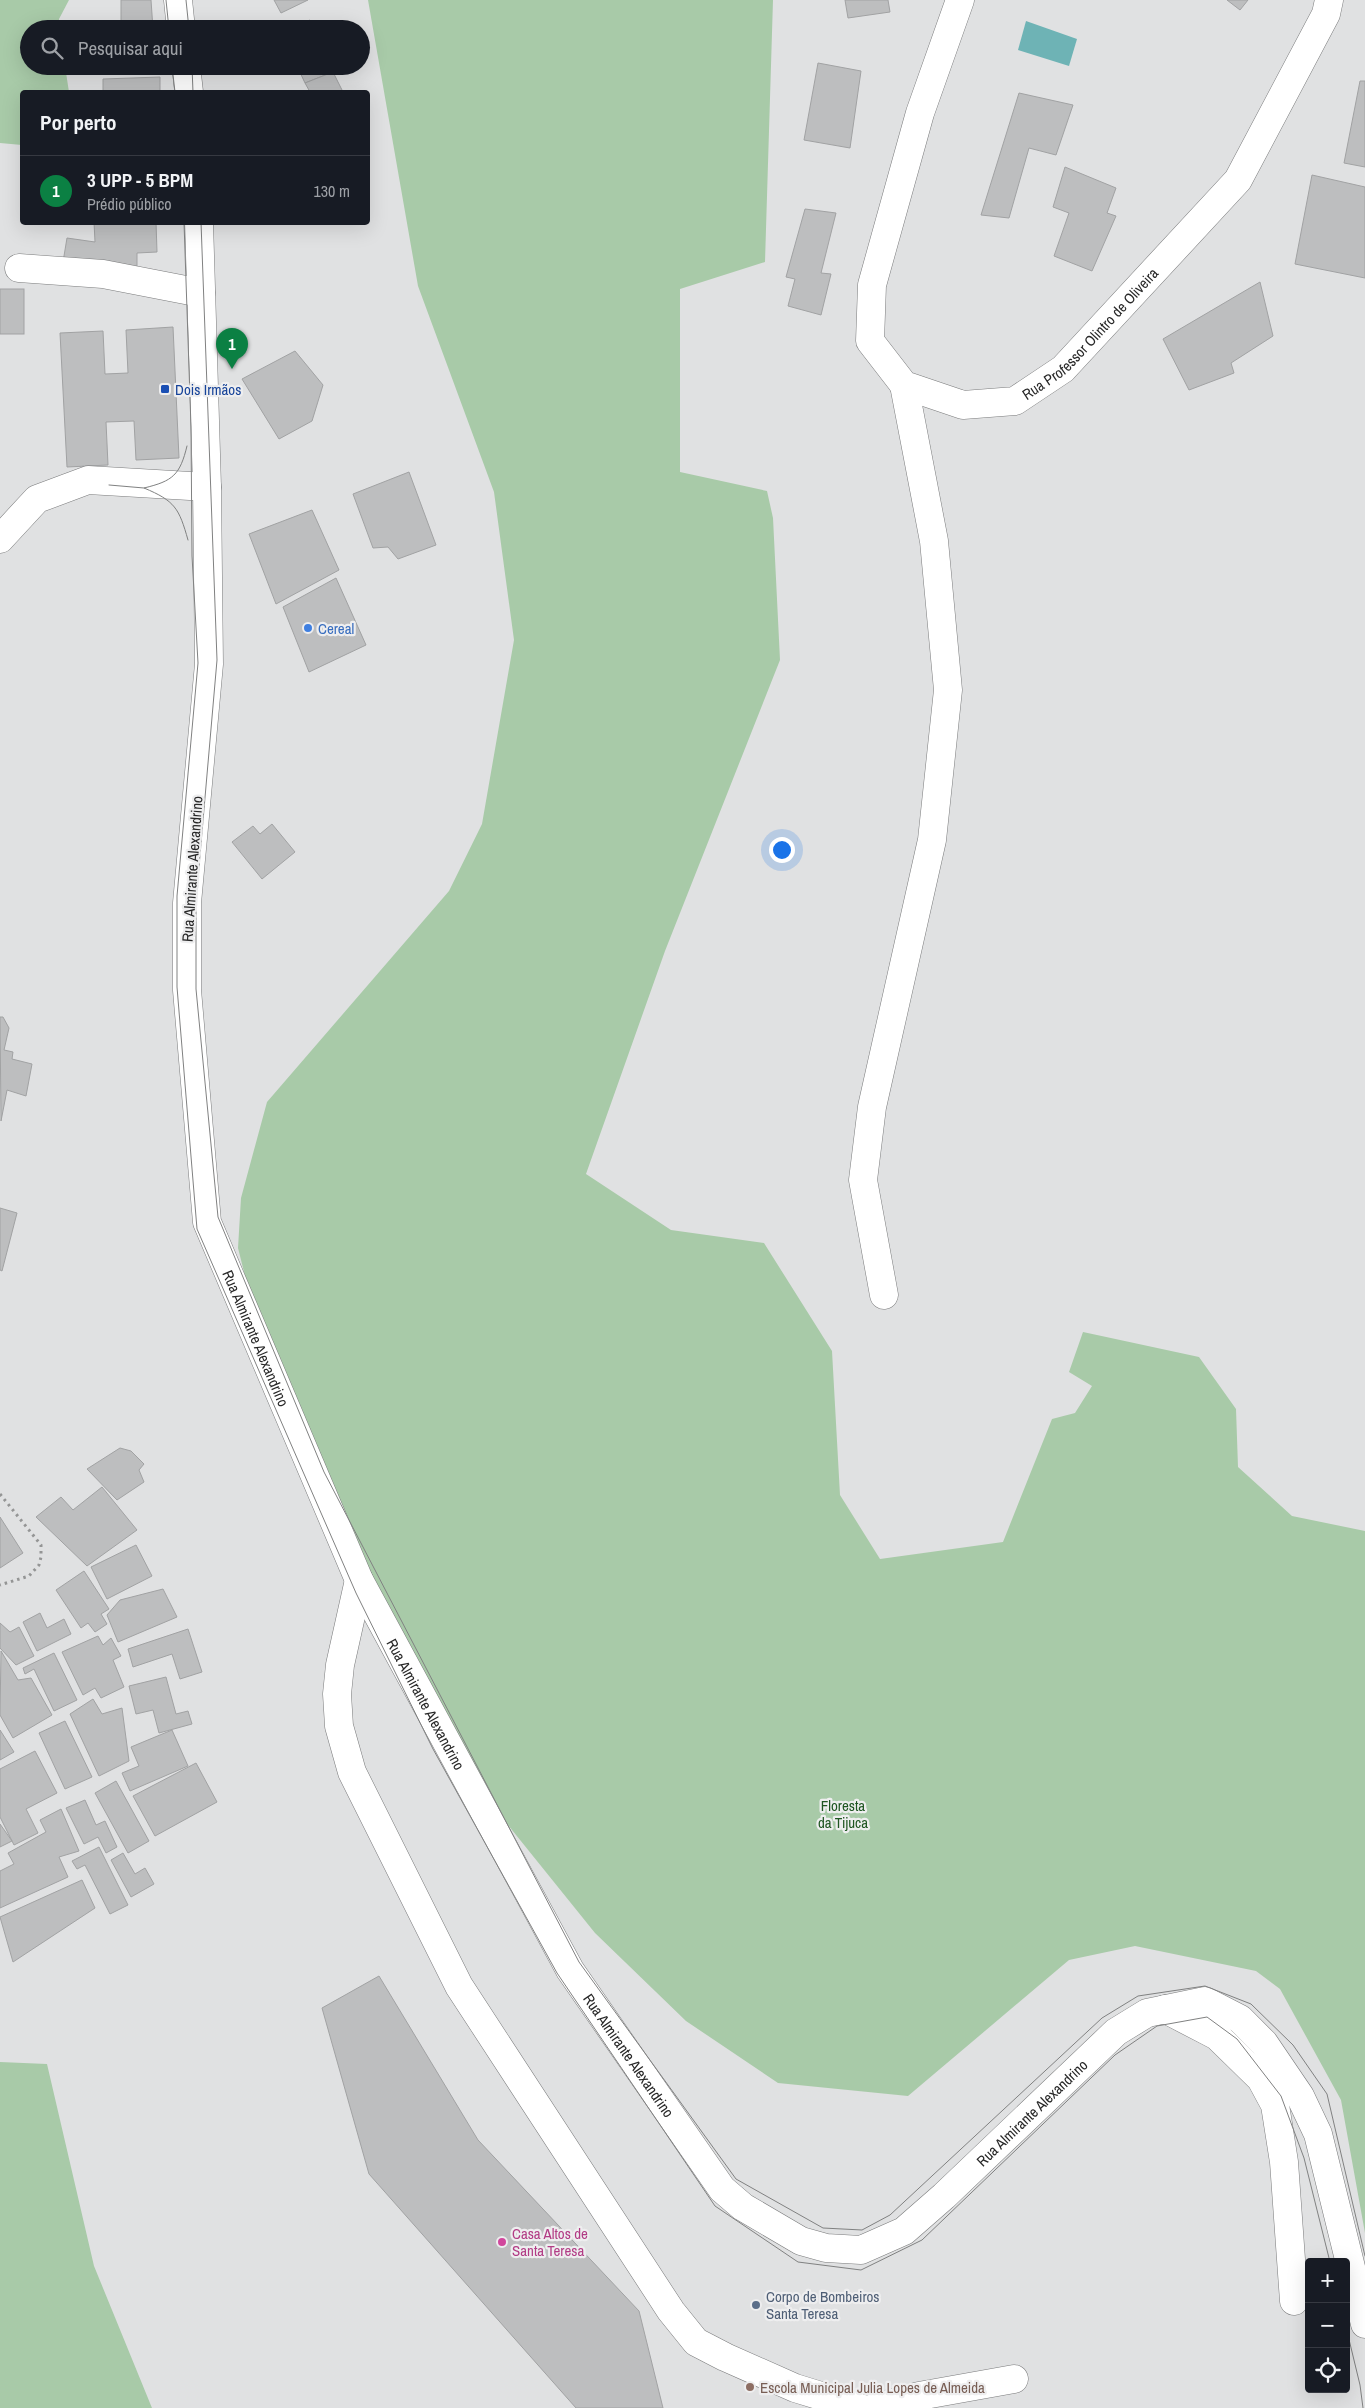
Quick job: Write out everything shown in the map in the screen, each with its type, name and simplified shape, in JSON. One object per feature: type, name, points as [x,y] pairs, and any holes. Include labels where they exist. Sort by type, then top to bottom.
[{"type":"street","points":[[178,0],[180,20]]},
{"type":"street","points":[[884,1295],[863,1180],[872,1107],[932,840],[948,690],[934,541],[904,386],[870,341],[872,285],[920,113],[960,0]]},
{"type":"street","name":"Rua Professor Olintro de Oliveira","points":[[904,386],[963,405],[1014,402],[1063,370],[1238,180],[1326,14],[1330,0]]},
{"type":"street","points":[[187,75],[188,90]]},
{"type":"street","name":"Rua Almirante Alexandrino","points":[[199,225],[207,487],[209,664],[187,903],[186,981],[207,1222],[359,1580],[570,1970],[722,2188],[743,2207],[801,2241],[826,2248],[861,2250],[904,2231],[944,2196],[1116,2032],[1146,2013],[1205,2001],[1240,2019],[1264,2043],[1300,2096],[1318,2134],[1330,2175],[1365,2324]]},
{"type":"street","points":[[19,268],[103,274],[201,293]]},
{"type":"street","points":[[0,539],[37,499],[88,480],[207,487]]},
{"type":"street","points":[[359,1580],[340,1665],[337,1694],[339,1726],[352,1772],[459,1986],[671,2311],[696,2342],[795,2388],[860,2408]]},
{"type":"street","points":[[1165,2010],[1217,2036],[1261,2079],[1275,2105],[1284,2162],[1294,2301]]},
{"type":"street","points":[[873,2408],[919,2396],[1014,2380]]},
{"type":"path","points":[[0,1494],[40,1545],[41,1557],[39,1565],[29,1576],[0,1584]]},
{"type":"green space","points":[[0,0],[69,0],[59,20],[20,20],[20,75],[66,75],[69,90],[20,90],[20,145],[0,143]]},
{"type":"green space","name":"Floresta da Tijuca","points":[[368,0],[773,0],[765,262],[680,289],[680,472],[767,491],[773,518],[780,660],[665,951],[586,1174],[671,1230],[764,1243],[832,1351],[840,1495],[880,1559],[1003,1542],[1052,1419],[1075,1413],[1092,1386],[1069,1372],[1083,1332],[1199,1357],[1236,1409],[1238,1467],[1292,1516],[1365,1531],[1365,2233],[1341,2100],[1280,1989],[1256,1971],[1135,1946],[1069,1960],[908,2096],[778,2083],[686,2021],[595,1933],[491,1804],[323,1497],[266,1360],[238,1248],[241,1198],[267,1102],[449,891],[482,824],[514,640],[494,492],[418,286]]},
{"type":"green space","points":[[0,2062],[47,2064],[94,2266],[152,2408],[0,2408]]},
{"type":"water","points":[[1026,21],[1077,39],[1069,66],[1018,50]]},
{"type":"building","points":[[121,0],[151,0],[152,20],[121,20]]},
{"type":"building","points":[[274,0],[308,0],[281,13]]},
{"type":"building","points":[[845,0],[888,0],[890,12],[848,18]]},
{"type":"building","points":[[1227,0],[1248,0],[1240,10]]},
{"type":"building","points":[[818,63],[861,71],[850,148],[804,140]]},
{"type":"building","points":[[301,75],[325,75],[305,83]]},
{"type":"building","points":[[325,75],[334,75],[342,90],[309,90],[305,83]]},
{"type":"building","points":[[160,77],[160,90],[103,90],[103,79]]},
{"type":"building","points":[[1360,81],[1365,81],[1365,167],[1344,163]]},
{"type":"building","points":[[1019,93],[1073,105],[1056,155],[1029,148],[1009,218],[981,215]]},
{"type":"building","points":[[1065,167],[1116,188],[1107,213],[1116,216],[1092,271],[1054,256],[1069,213],[1053,207]]},
{"type":"building","points":[[1312,175],[1365,187],[1365,278],[1295,264]]},
{"type":"building","points":[[805,209],[836,213],[821,273],[831,274],[821,315],[788,306],[795,279],[786,277]]},
{"type":"building","points":[[94,225],[156,225],[157,252],[137,253],[137,276],[63,262],[67,238],[95,242]]},
{"type":"building","points":[[1260,282],[1273,336],[1231,363],[1234,373],[1189,390],[1163,339]]},
{"type":"building","points":[[0,289],[24,289],[24,334],[0,334]]},
{"type":"building","points":[[173,327],[179,458],[136,460],[134,421],[106,422],[108,465],[67,467],[60,333],[103,331],[105,374],[128,373],[126,330]]},
{"type":"building","points":[[295,351],[323,385],[312,421],[279,439],[242,379]]},
{"type":"building","points":[[409,472],[436,545],[398,559],[388,547],[373,548],[353,494]]},
{"type":"building","points":[[312,510],[339,570],[276,604],[249,534]]},
{"type":"building","points":[[336,578],[366,645],[309,672],[283,607]]},
{"type":"building","points":[[272,824],[295,852],[262,879],[232,842],[253,826],[260,834]]},
{"type":"building","points":[[0,1017],[3,1017],[9,1028],[4,1050],[13,1052],[12,1059],[32,1064],[26,1096],[7,1090],[1,1121]]},
{"type":"building","points":[[0,1208],[17,1213],[2,1271],[0,1270]]},
{"type":"building","points":[[120,1448],[131,1451],[144,1464],[139,1470],[144,1482],[117,1500],[87,1469]]},
{"type":"building","points":[[102,1487],[137,1530],[87,1566],[36,1517],[61,1497],[73,1510]]},
{"type":"building","points":[[0,1517],[23,1553],[0,1568]]},
{"type":"building","points":[[136,1545],[152,1576],[107,1599],[91,1567]]},
{"type":"building","points":[[84,1571],[109,1609],[101,1614],[107,1624],[95,1632],[88,1623],[81,1628],[56,1590]]},
{"type":"building","points":[[163,1589],[177,1617],[118,1642],[107,1615],[120,1600]]},
{"type":"building","points":[[40,1613],[47,1628],[64,1619],[71,1634],[37,1651],[23,1622]]},
{"type":"building","points":[[0,1623],[10,1632],[19,1627],[34,1656],[16,1665],[0,1648]]},
{"type":"building","points":[[188,1629],[202,1672],[180,1679],[172,1654],[133,1667],[128,1649]]},
{"type":"building","points":[[98,1636],[103,1645],[111,1638],[121,1656],[113,1660],[124,1687],[101,1698],[95,1688],[83,1695],[62,1652]]},
{"type":"building","points":[[1,1651],[18,1680],[31,1678],[52,1715],[13,1738],[0,1715]]},
{"type":"building","points":[[54,1653],[77,1700],[54,1711],[34,1669],[25,1674],[23,1668]]},
{"type":"building","points":[[166,1677],[176,1714],[188,1711],[192,1724],[159,1733],[153,1710],[136,1714],[129,1686]]},
{"type":"building","points":[[93,1699],[102,1714],[122,1708],[129,1761],[99,1776],[70,1714]]},
{"type":"building","points":[[65,1721],[92,1777],[65,1789],[39,1733]]},
{"type":"building","points":[[0,1730],[14,1752],[0,1760]]},
{"type":"building","points":[[172,1730],[188,1766],[130,1791],[122,1773],[139,1766],[131,1747]]},
{"type":"building","points":[[35,1751],[57,1793],[26,1809],[38,1833],[14,1845],[0,1817],[0,1769]]},
{"type":"building","points":[[196,1763],[217,1802],[155,1836],[133,1796]]},
{"type":"building","points":[[116,1781],[149,1841],[128,1853],[95,1793]]},
{"type":"building","points":[[85,1800],[96,1825],[105,1821],[117,1847],[106,1853],[98,1837],[84,1844],[66,1808]]},
{"type":"building","points":[[61,1809],[79,1851],[59,1857],[68,1877],[0,1908],[0,1871],[14,1864],[8,1853],[46,1832],[40,1820]]},
{"type":"building","points":[[0,1824],[12,1841],[0,1847]]},
{"type":"building","points":[[99,1847],[128,1905],[110,1914],[85,1865],[77,1869],[72,1861]]},
{"type":"building","points":[[123,1853],[135,1874],[145,1868],[154,1884],[131,1897],[111,1860]]},
{"type":"building","points":[[82,1880],[95,1908],[13,1962],[0,1917]]},
{"type":"building","name":"Casa Altos de Santa Teresa","points":[[379,1976],[478,2140],[639,2311],[663,2408],[576,2408],[369,2174],[322,2008]]},
{"type":"tram line","points":[[166,0],[168,20]]},
{"type":"tram line","points":[[186,0],[188,20]]},
{"type":"tram line","points":[[173,75],[175,90]]},
{"type":"tram line","points":[[192,75],[193,90]]},
{"type":"tram line","points":[[184,225],[191,427],[192,556],[198,663],[177,896],[177,987],[197,1229],[356,1593],[433,1749],[557,1973],[715,2206],[798,2262],[861,2270],[922,2240],[1115,2055],[1157,2026],[1207,2017],[1237,2039],[1281,2096],[1304,2158],[1329,2258]]},
{"type":"tram line","points":[[201,225],[217,660],[196,901],[196,989],[218,1217],[324,1472],[579,1962],[736,2179],[823,2228],[862,2230],[890,2215],[1102,2018],[1138,1996],[1205,1986],[1251,2004],[1293,2045],[1327,2094],[1365,2256]]},
{"type":"tram line","points":[[187,446],[181,464],[174,475],[162,483],[144,488],[163,497],[174,507],[182,520],[188,540]]},
{"type":"tram line","points":[[109,485],[144,488]]},
{"type":"tram line","points":[[1350,2344],[1360,2385],[1363,2408]]},
{"type":"place","name":"3 UPP - 5 BPM","points":[[232,369]]},
{"type":"place","name":"Dois Irmãos","points":[[165,389]]},
{"type":"place","name":"Cereal","points":[[308,628]]},
{"type":"place","name":"Casa Altos de Santa Teresa","points":[[502,2242]]},
{"type":"place","name":"Corpo de Bombeiros Santa Teresa","points":[[756,2305]]},
{"type":"place","name":"Escola Municipal Julia Lopes de Almeida","points":[[750,2387]]}]
